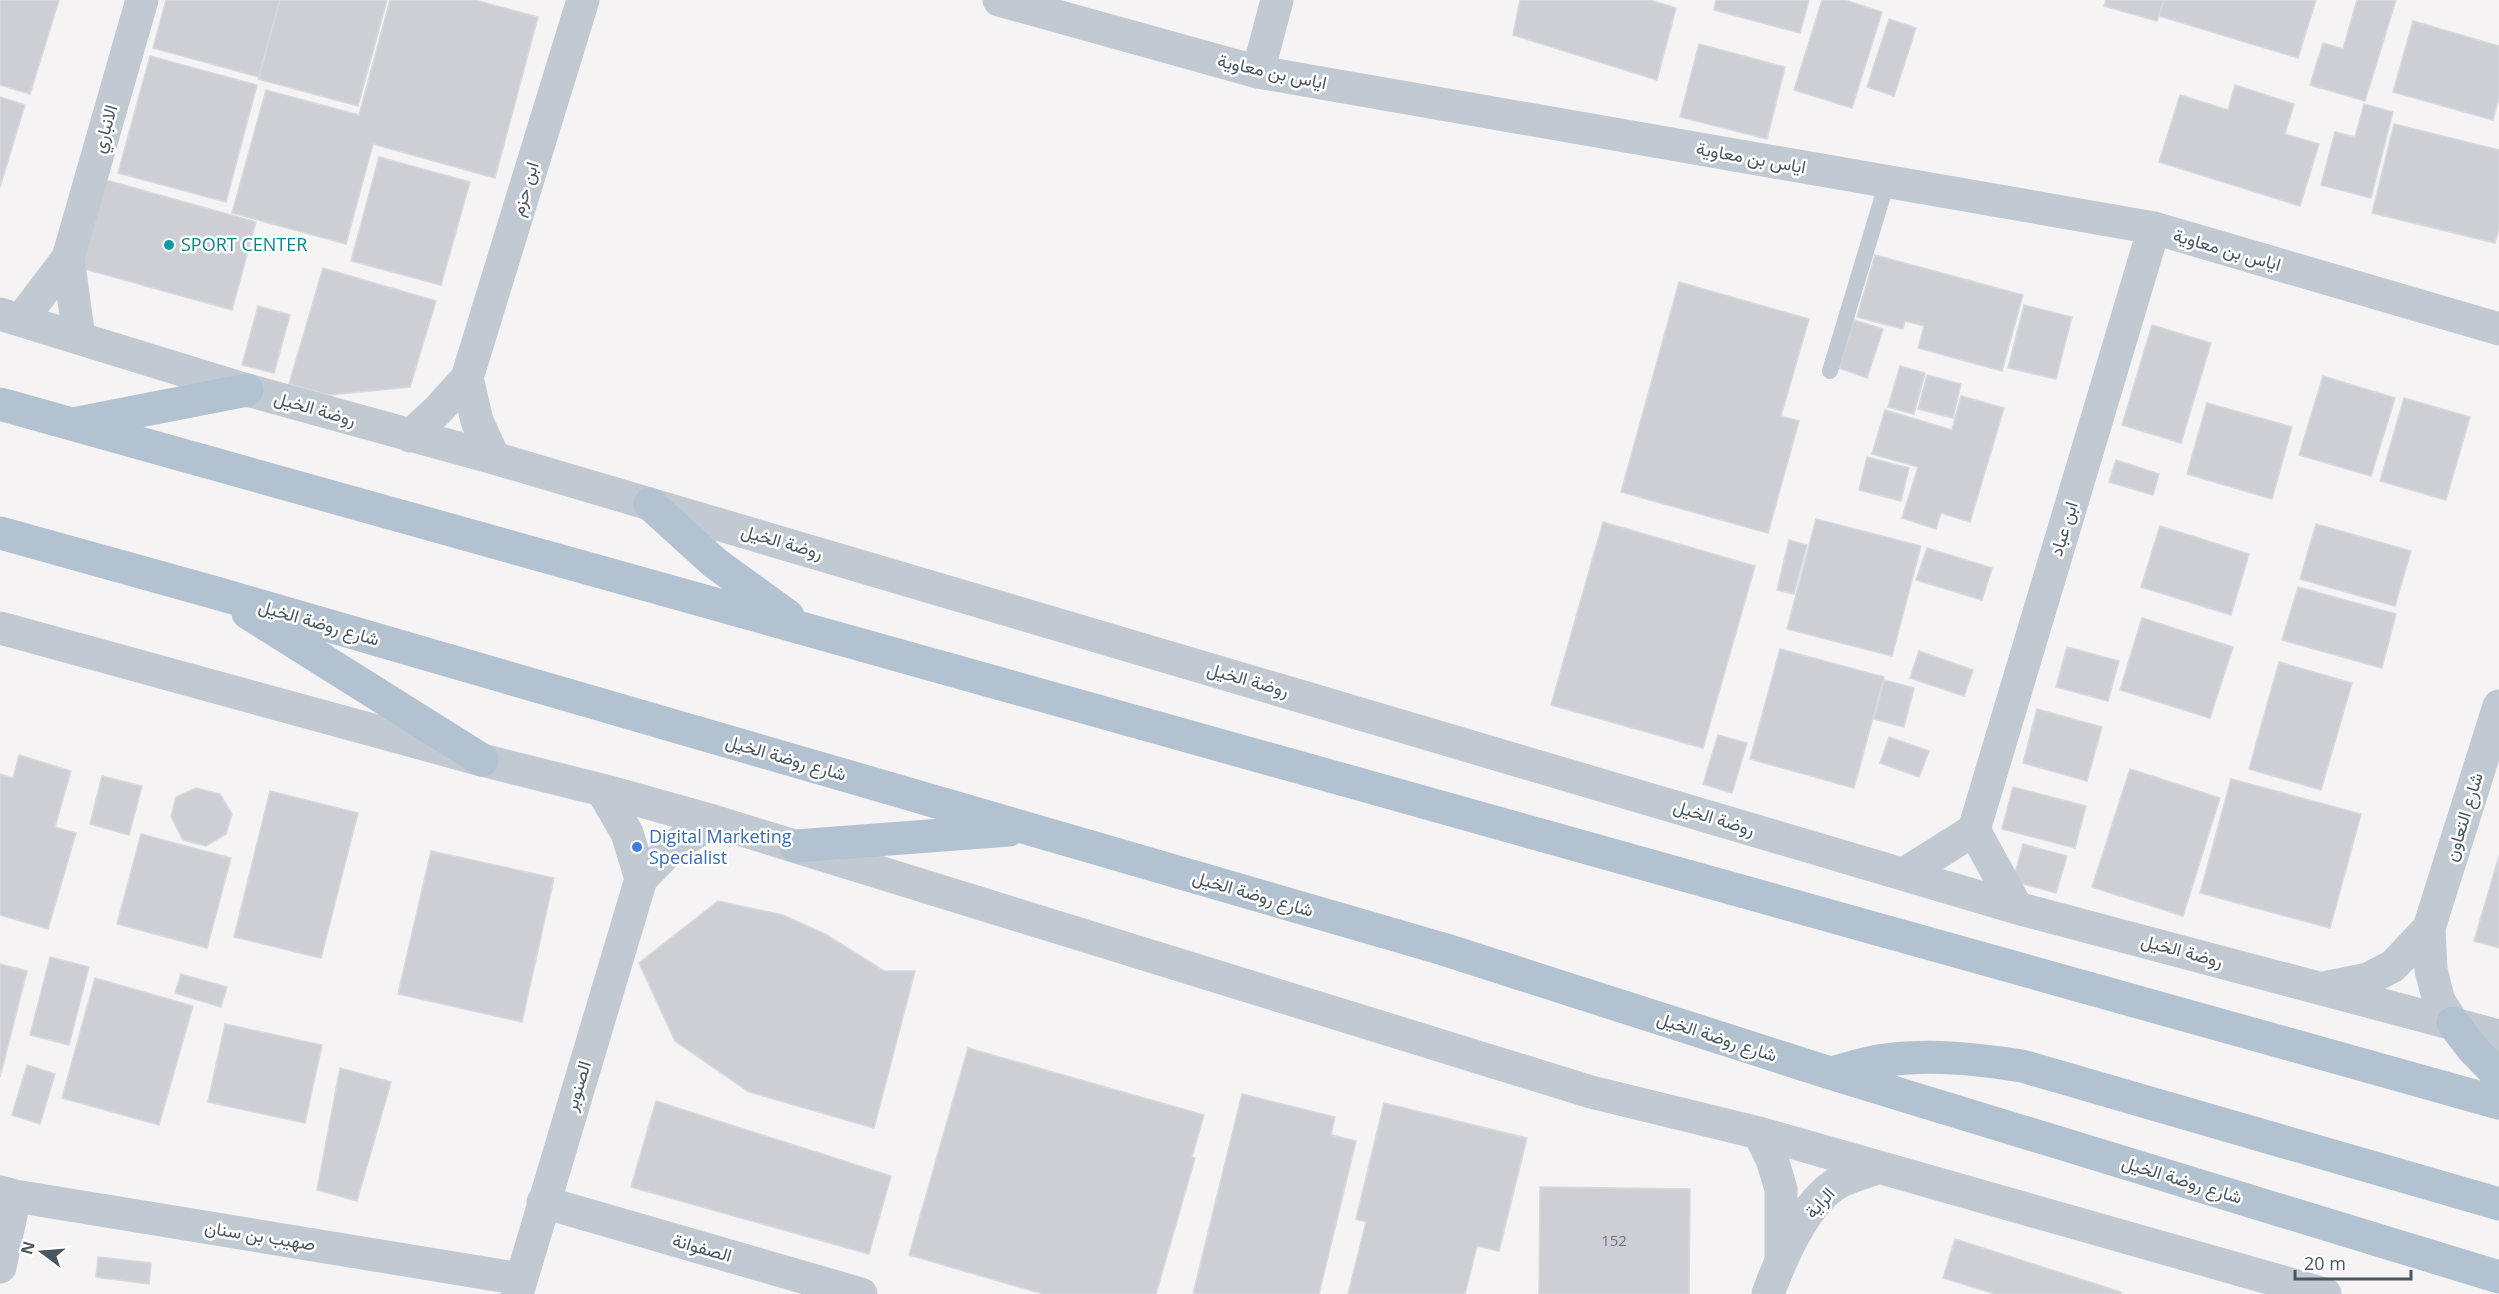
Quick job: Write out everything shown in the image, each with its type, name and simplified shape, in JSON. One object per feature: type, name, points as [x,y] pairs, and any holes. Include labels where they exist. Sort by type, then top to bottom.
[{"type":"main road","points":[[73,424],[247,390]]},
{"type":"main road","points":[[0,404],[2499,1103]]},
{"type":"main road","points":[[650,504],[715,563],[807,630]]},
{"type":"main road","name":"شارع روضة الخيل","points":[[0,533],[216,593],[1443,949],[1830,1073],[2499,1277]]},
{"type":"main road","points":[[216,593],[482,760]]},
{"type":"main road","points":[[796,846],[1030,828]]},
{"type":"main road","points":[[2452,1023],[2499,1076]]},
{"type":"main road","points":[[1830,1073],[1886,1060],[1918,1058],[1977,1059],[2022,1066],[2499,1204]]},
{"type":"street","name":"الانباري","points":[[79,337],[68,258],[142,0]]},
{"type":"street","name":"ابن حزم","points":[[410,436],[438,410],[466,378],[583,0]]},
{"type":"street","points":[[1258,72],[1277,0]]},
{"type":"street","name":"اياس بن معاوية","points":[[1008,1],[1258,72],[2154,228],[2499,328]]},
{"type":"street","name":"ابن عباد","points":[[1974,830],[2154,228]]},
{"type":"street","name":"الانباري","points":[[11,317],[68,258]]},
{"type":"street","name":"روضة الخيل","points":[[11,317],[247,390],[494,458],[2017,908],[2499,1036]]},
{"type":"street","points":[[466,378],[477,421],[494,458]]},
{"type":"street","points":[[0,628],[713,821],[1592,1092],[1759,1133],[2325,1294]]},
{"type":"street","name":"شارع التعاون","points":[[2452,1023],[2439,1001],[2431,970],[2429,928],[2499,706]]},
{"type":"street","points":[[603,790],[627,833],[641,879]]},
{"type":"street","name":"الصنوبر","points":[[519,1286],[641,879],[671,848],[713,821]]},
{"type":"street","points":[[1904,874],[1974,830],[2017,908]]},
{"type":"street","name":"شارع التعاون","points":[[2324,988],[2368,979],[2393,966],[2429,928]]},
{"type":"street","name":"الراية","points":[[1759,1133],[1772,1159],[1781,1190],[1781,1258]]},
{"type":"street","name":"الراية","points":[[1768,1294],[1781,1258],[1812,1207],[1840,1182],[1877,1168]]},
{"type":"street","points":[[0,1267],[7,1194]]},
{"type":"street","name":"صهيب بن سنان","points":[[7,1194],[519,1286]]},
{"type":"street","name":"الصفوانة","points":[[543,1202],[861,1294]]},
{"type":"lane","points":[[1830,371],[1887,182]]},
{"type":"building","points":[[0,0],[59,0],[30,94],[0,85]]},
{"type":"building","points":[[166,0],[280,0],[259,77],[153,48]]},
{"type":"building","points":[[280,0],[387,0],[358,106],[258,79]]},
{"type":"building","points":[[390,0],[475,0],[538,17],[495,178],[373,144],[346,244],[232,213],[266,90],[359,115]]},
{"type":"building","points":[[1520,0],[1650,0],[1676,8],[1657,80],[1513,35]]},
{"type":"building","points":[[1716,0],[1809,0],[1800,33],[1714,10]]},
{"type":"building","points":[[1822,0],[1845,0],[1882,12],[1852,108],[1794,90]]},
{"type":"building","points":[[2106,0],[2164,0],[2157,21],[2104,6]]},
{"type":"building","points":[[2164,0],[2316,0],[2298,58],[2159,16]]},
{"type":"building","points":[[2357,0],[2396,0],[2365,101],[2310,85],[2323,43],[2343,49]]},
{"type":"building","points":[[1889,19],[1916,28],[1894,96],[1867,87]]},
{"type":"building","points":[[2413,21],[2499,46],[2499,98],[2493,120],[2393,92]]},
{"type":"building","points":[[1699,44],[1785,67],[1767,139],[1680,117]]},
{"type":"building","points":[[150,56],[257,85],[226,202],[118,173]]},
{"type":"building","points":[[2235,85],[2294,104],[2285,134],[2319,144],[2300,206],[2159,162],[2180,95],[2228,110]]},
{"type":"building","points":[[0,97],[25,105],[0,187]]},
{"type":"building","points":[[2364,104],[2393,112],[2371,198],[2321,185],[2335,132],[2355,137]]},
{"type":"building","points":[[2394,124],[2499,150],[2499,229],[2495,243],[2372,213]]},
{"type":"building","points":[[379,157],[470,182],[441,285],[351,261]]},
{"type":"building","name":"SPORT CENTER","points":[[106,180],[256,222],[232,310],[81,268]]},
{"type":"building","points":[[1875,255],[2023,295],[2002,371],[1918,348],[1924,326],[1905,321],[1903,329],[1857,317]]},
{"type":"building","points":[[323,268],[436,301],[410,387],[329,395],[289,384]]},
{"type":"building","points":[[1679,282],[1809,319],[1781,416],[1799,421],[1768,533],[1621,492]]},
{"type":"building","points":[[2024,305],[2072,317],[2056,379],[2008,368]]},
{"type":"building","points":[[258,306],[290,315],[274,373],[242,365]]},
{"type":"building","points":[[1854,320],[1883,329],[1867,378],[1839,368]]},
{"type":"building","points":[[2152,325],[2211,343],[2181,443],[2122,425]]},
{"type":"building","points":[[1900,366],[1925,373],[1914,414],[1888,407]]},
{"type":"building","points":[[1927,375],[1961,384],[1953,418],[1918,409]]},
{"type":"building","points":[[2323,376],[2395,398],[2371,476],[2299,455]]},
{"type":"building","points":[[1961,396],[2004,408],[1970,522],[1941,513],[1936,529],[1902,518],[1918,467],[1872,454],[1885,410],[1952,430]]},
{"type":"building","points":[[2404,398],[2470,417],[2446,500],[2380,481]]},
{"type":"building","points":[[2207,403],[2292,427],[2272,499],[2187,474]]},
{"type":"building","points":[[1867,457],[1909,468],[1901,501],[1859,490]]},
{"type":"building","points":[[2116,460],[2159,474],[2153,495],[2109,482]]},
{"type":"building","points":[[1816,519],[1921,546],[1892,656],[1787,629]]},
{"type":"building","points":[[1603,522],[1755,566],[1703,748],[1551,705]]},
{"type":"building","points":[[2316,524],[2411,551],[2395,606],[2300,579]]},
{"type":"building","points":[[2160,526],[2249,554],[2231,615],[2141,587]]},
{"type":"building","points":[[1789,540],[1807,545],[1794,594],[1777,590]]},
{"type":"building","points":[[1927,548],[1992,568],[1982,600],[1916,580]]},
{"type":"building","points":[[2298,587],[2396,614],[2382,668],[2282,640]]},
{"type":"building","points":[[2142,618],[2233,647],[2210,718],[2120,690]]},
{"type":"building","points":[[2067,647],[2119,661],[2108,701],[2056,687]]},
{"type":"building","points":[[1780,649],[1884,677],[1854,788],[1750,759]]},
{"type":"building","points":[[1919,651],[1973,670],[1964,696],[1910,678]]},
{"type":"building","points":[[2279,662],[2352,683],[2321,790],[2249,769]]},
{"type":"building","points":[[1884,680],[1914,688],[1904,727],[1874,719]]},
{"type":"building","points":[[2037,709],[2102,727],[2087,781],[2023,763]]},
{"type":"building","points":[[1718,735],[1747,743],[1732,793],[1703,784]]},
{"type":"building","points":[[1889,737],[1929,751],[1919,777],[1880,763]]},
{"type":"building","points":[[19,755],[71,771],[55,827],[76,833],[48,929],[0,915],[0,774],[13,778]]},
{"type":"building","points":[[2130,769],[2220,798],[2183,916],[2092,887]]},
{"type":"building","points":[[102,776],[142,786],[129,835],[90,824]]},
{"type":"building","points":[[2231,779],[2361,814],[2330,928],[2200,893]]},
{"type":"building","points":[[2013,787],[2086,806],[2075,848],[2002,829]]},
{"type":"building","points":[[196,788],[220,794],[232,814],[226,834],[206,846],[183,840],[171,817],[176,797]]},
{"type":"building","points":[[270,791],[358,813],[321,958],[234,937]]},
{"type":"building","points":[[141,834],[231,858],[207,948],[117,924]]},
{"type":"building","points":[[2023,844],[2067,856],[2056,893],[2013,881]]},
{"type":"building","points":[[431,851],[554,878],[522,1022],[398,994]]},
{"type":"building","points":[[2499,856],[2499,948],[2474,941]]},
{"type":"building","points":[[718,901],[783,915],[827,935],[884,971],[915,971],[874,1128],[749,1092],[675,1041],[639,963]]},
{"type":"building","points":[[50,957],[89,967],[69,1045],[30,1035]]},
{"type":"building","points":[[0,964],[27,971],[0,1077]]},
{"type":"building","points":[[181,974],[227,987],[221,1007],[175,993]]},
{"type":"building","points":[[95,978],[193,1006],[159,1125],[62,1098]]},
{"type":"building","points":[[225,1024],[322,1045],[305,1123],[208,1102]]},
{"type":"building","points":[[968,1048],[1204,1115],[1192,1157],[1195,1158],[1156,1294],[1043,1294],[909,1255]]},
{"type":"building","points":[[27,1065],[55,1074],[40,1124],[12,1115]]},
{"type":"building","points":[[340,1068],[391,1082],[357,1201],[317,1190]]},
{"type":"building","points":[[1242,1094],[1335,1117],[1331,1135],[1356,1141],[1319,1294],[1193,1294]]},
{"type":"building","points":[[656,1101],[891,1176],[869,1254],[631,1187]]},
{"type":"building","points":[[1384,1103],[1527,1138],[1499,1251],[1477,1246],[1465,1294],[1348,1294],[1366,1222],[1356,1219]]},
{"type":"building","points":[[1540,1187],[1690,1189],[1689,1294],[1539,1294]]},
{"type":"building","points":[[1955,1239],[2121,1292],[2121,1294],[1995,1294],[1943,1278]]},
{"type":"building","points":[[98,1257],[151,1263],[149,1284],[96,1277]]},
{"type":"place","name":"SPORT CENTER","points":[[169,245]]},
{"type":"place","name":"Digital Marketing Specialist","points":[[637,847]]}]
